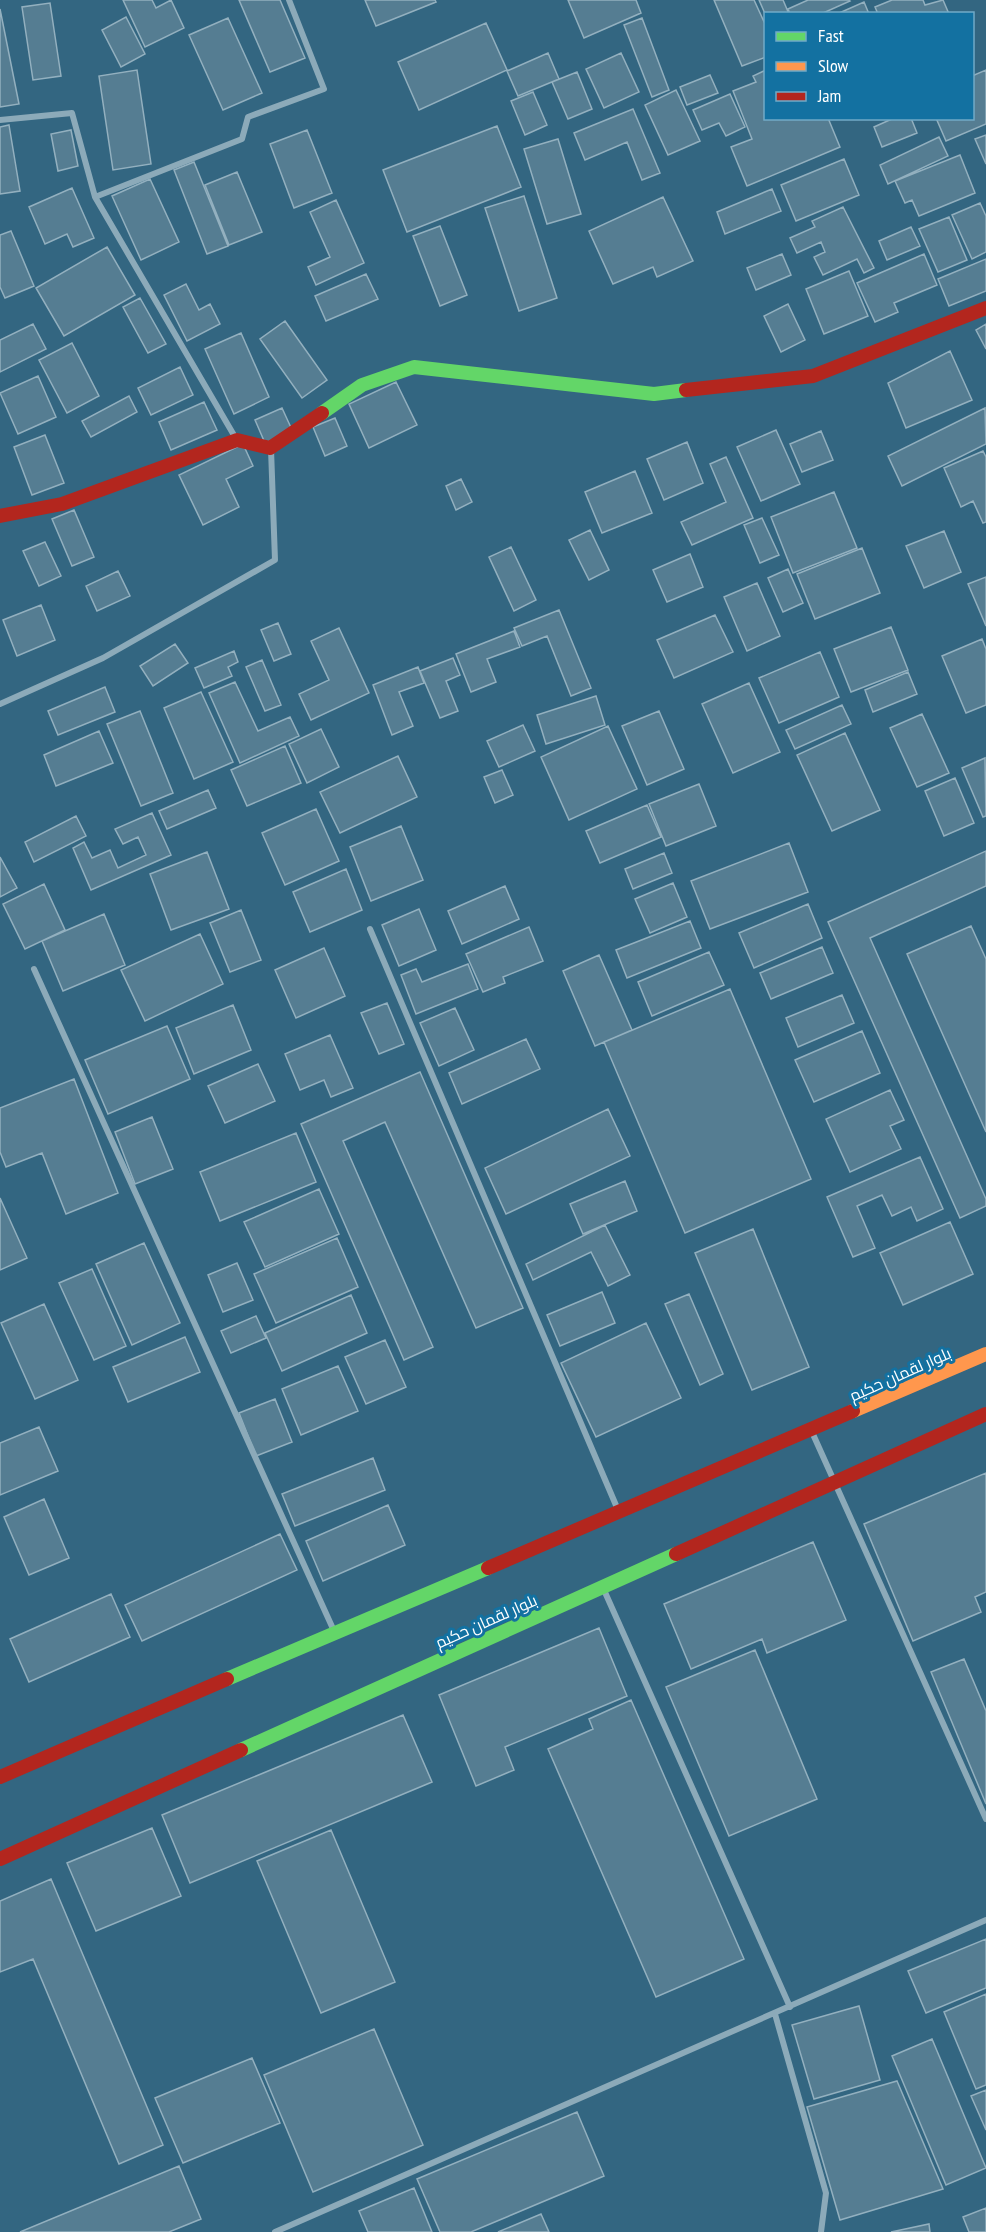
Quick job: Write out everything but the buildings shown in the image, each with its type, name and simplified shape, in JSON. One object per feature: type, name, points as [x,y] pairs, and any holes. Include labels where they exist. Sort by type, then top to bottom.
[{"type":"street","points":[[95,197],[242,139],[249,117],[324,89],[289,0]]},
{"type":"street","points":[[0,120],[72,113],[95,197],[237,440]]},
{"type":"street","points":[[0,516],[62,504],[237,440],[270,448],[363,385],[414,367],[654,393],[813,376],[986,308]]},
{"type":"street","points":[[0,704],[103,658],[275,560],[270,448]]},
{"type":"street","points":[[369,929],[620,1513]]},
{"type":"street","points":[[34,969],[336,1634]]},
{"type":"street","name":"بلوار لقمان حکیم","points":[[0,1777],[812,1431],[986,1354]]},
{"type":"street","name":"بلوار لقمان حکیم","points":[[0,1859],[986,1414]]},
{"type":"street","points":[[812,1431],[986,1819]]},
{"type":"street","points":[[602,1586],[790,2007]]},
{"type":"street","points":[[275,2232],[986,1920]]},
{"type":"street","points":[[776,2014],[826,2193],[821,2232]]},
{"type":"traffic: fast","points":[[322,413],[362,385],[414,367],[654,394],[686,390]]},
{"type":"traffic: fast","points":[[241,1750],[676,1554]]},
{"type":"traffic: fast","points":[[227,1679],[488,1568]]},
{"type":"traffic: slow","points":[[853,1411],[986,1354]]},
{"type":"traffic: jam","points":[[686,390],[813,376],[986,308]]},
{"type":"traffic: jam","points":[[0,516],[62,504],[237,440],[270,448],[322,413]]},
{"type":"traffic: jam","points":[[488,1568],[853,1411]]},
{"type":"traffic: jam","points":[[676,1554],[986,1414]]},
{"type":"traffic: jam","points":[[0,1777],[227,1679]]},
{"type":"traffic: jam","points":[[0,1859],[241,1750]]}]
